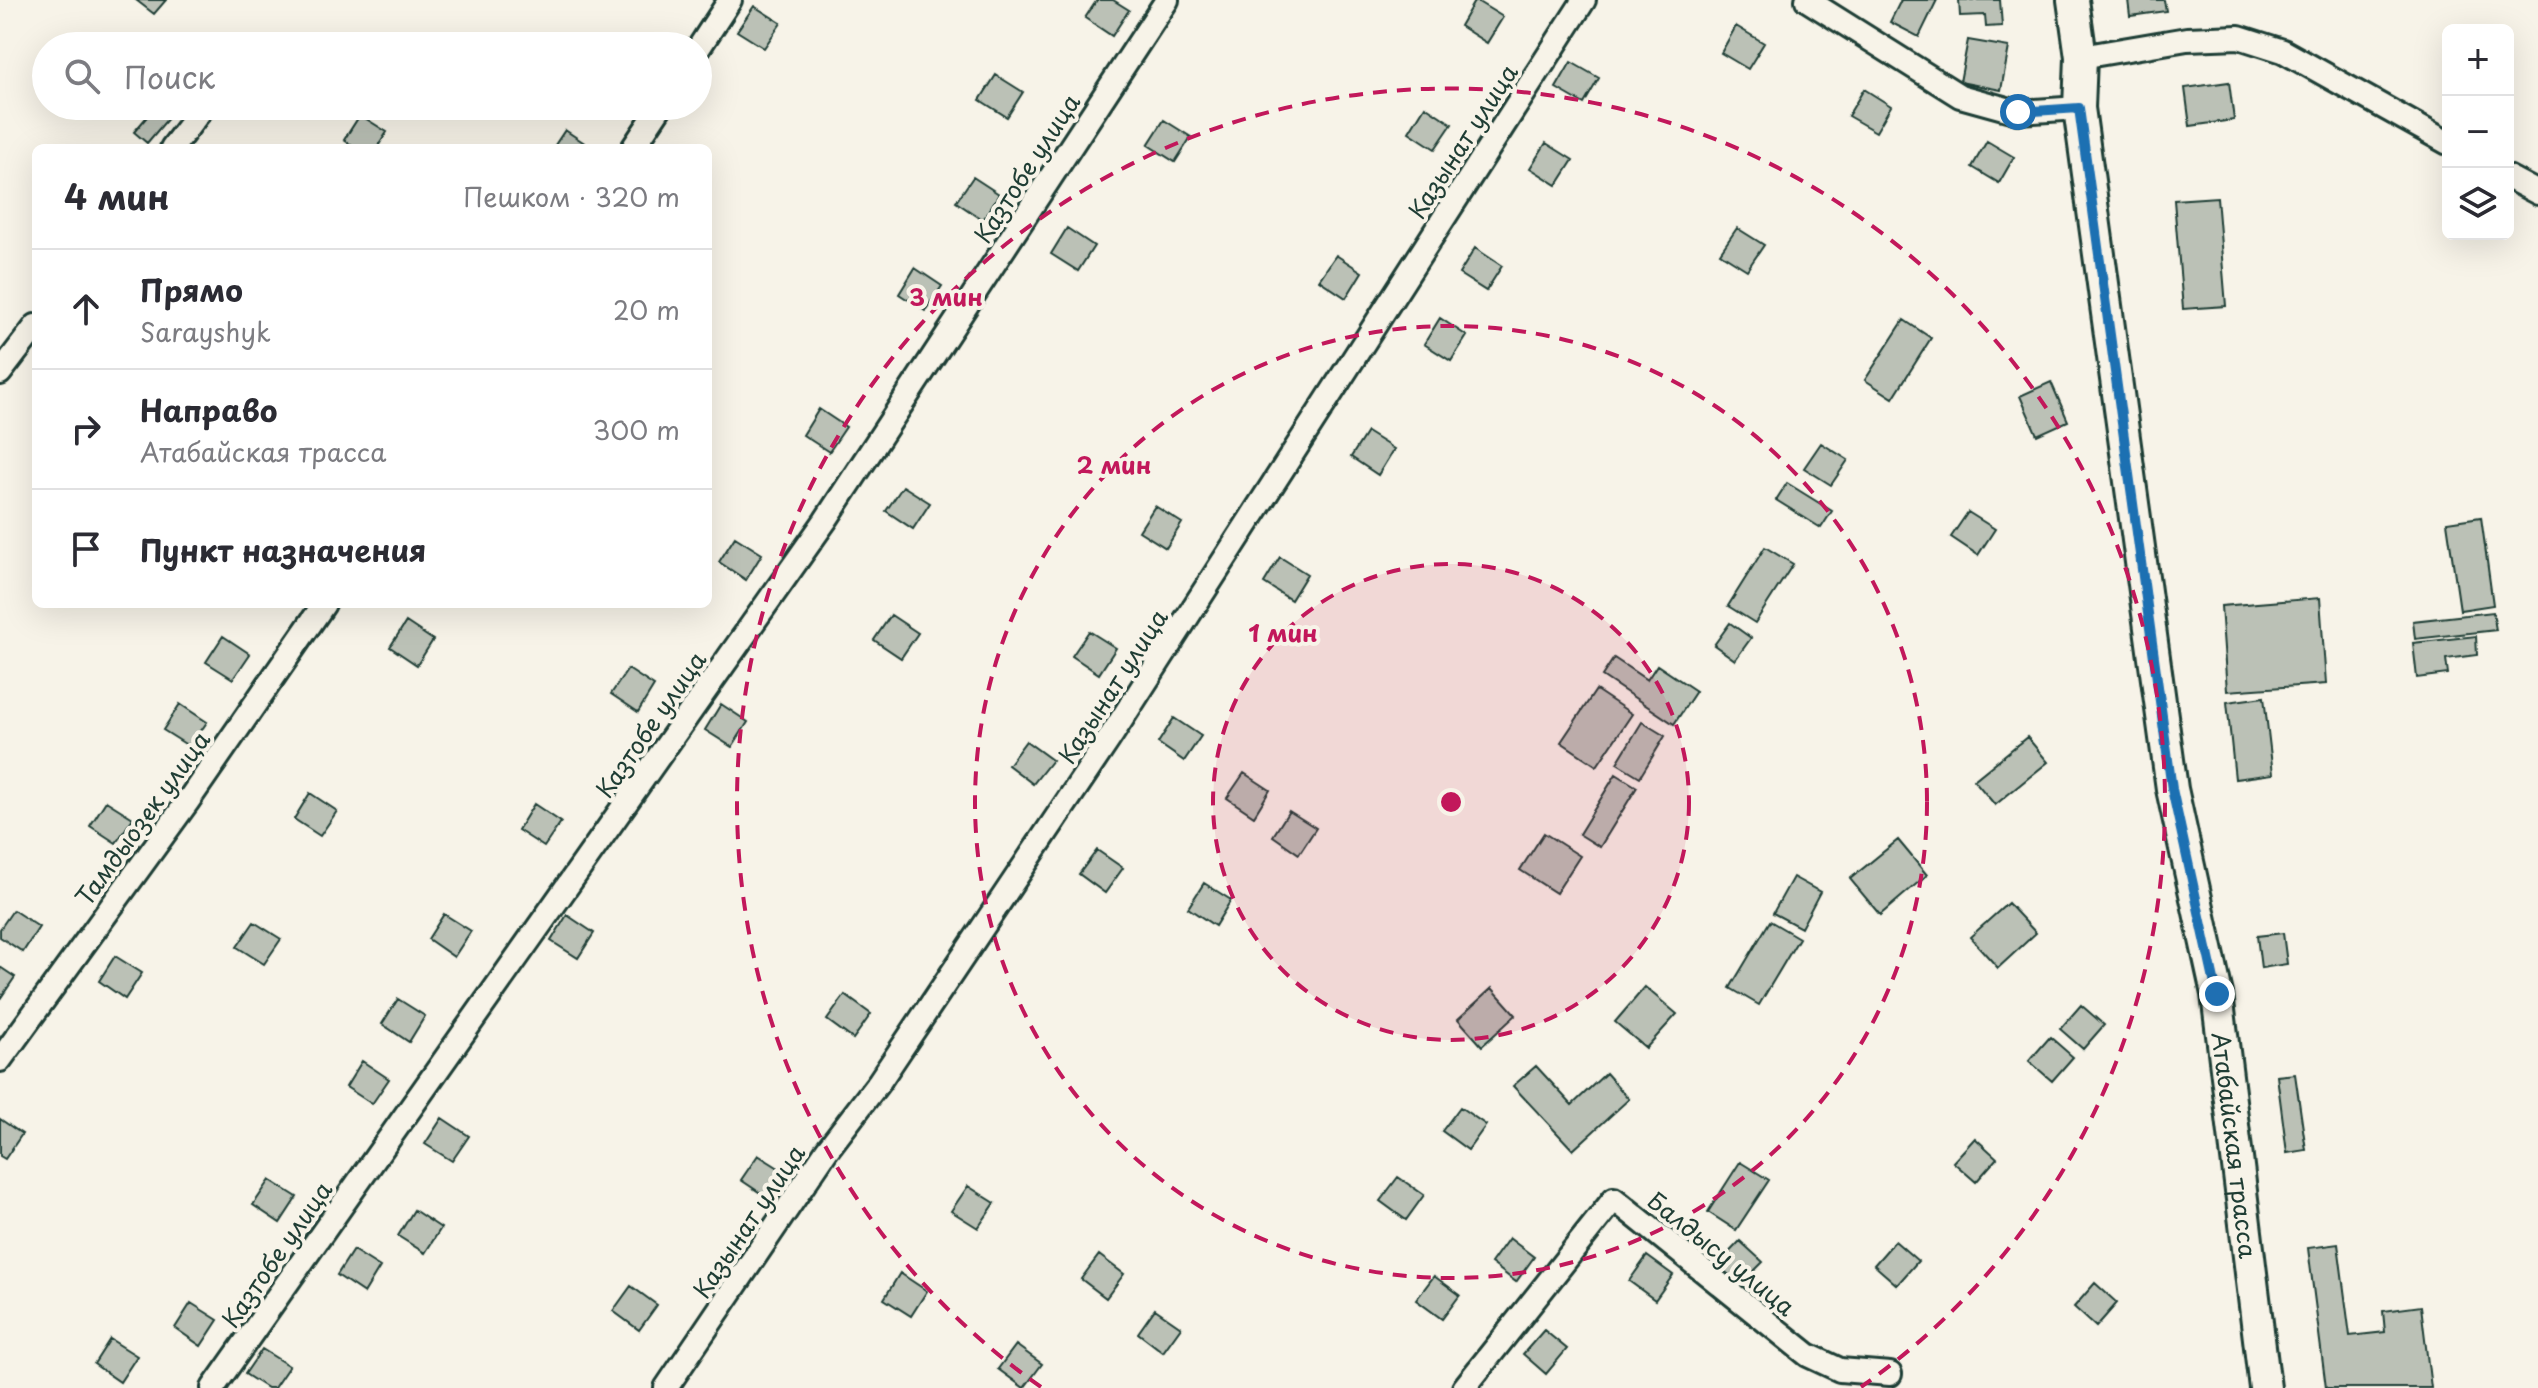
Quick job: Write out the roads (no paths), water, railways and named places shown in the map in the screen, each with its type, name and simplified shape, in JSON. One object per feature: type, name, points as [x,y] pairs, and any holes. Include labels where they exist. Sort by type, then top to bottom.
[{"type":"main road","name":"Атабайская трасса","points":[[2073,0],[2081,57],[2079,108],[2172,789],[2217,994],[2265,1388]]},
{"type":"street","points":[[709,32],[730,0]]},
{"type":"street","name":"Казтобе улица","points":[[213,1388],[825,521],[1167,0]]},
{"type":"street","name":"Казынат улица","points":[[666,1388],[827,1150],[879,1082],[1109,739],[1584,0]]},
{"type":"street","points":[[1807,0],[1960,96],[2018,112],[2079,108]]},
{"type":"street","points":[[2081,57],[2187,39],[2239,37],[2283,51],[2442,140]]},
{"type":"street","points":[[175,144],[193,120]]},
{"type":"street","points":[[636,144],[652,120]]},
{"type":"street","points":[[2514,180],[2538,193]]},
{"type":"street","points":[[0,373],[32,331]]},
{"type":"street","name":"Тамдыозек улица","points":[[0,1060],[188,801],[321,608]]},
{"type":"street","name":"Балдысу улица","points":[[1464,1388],[1614,1199],[1808,1355],[1840,1370],[1890,1374]]}]
